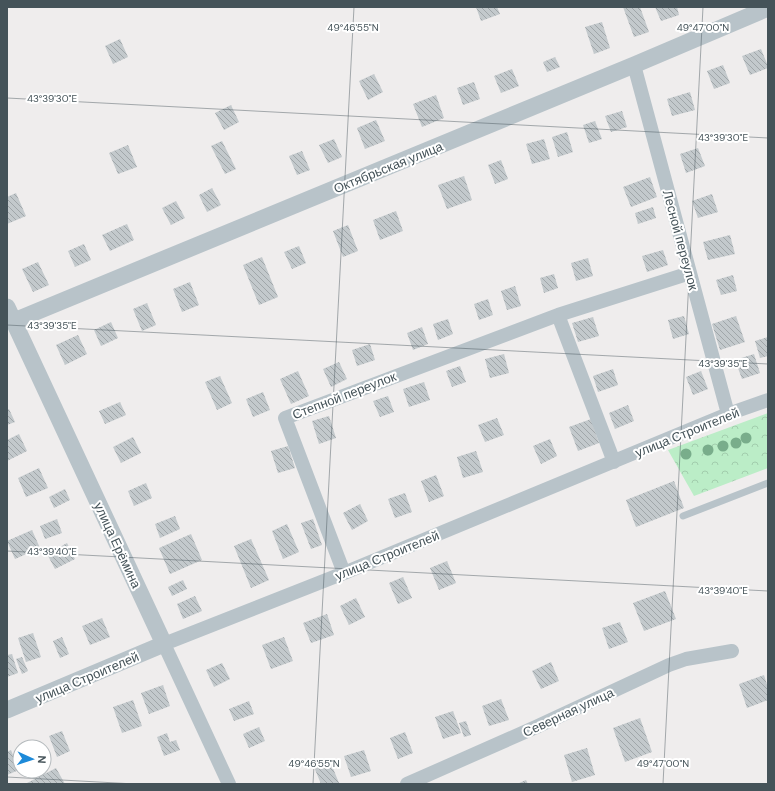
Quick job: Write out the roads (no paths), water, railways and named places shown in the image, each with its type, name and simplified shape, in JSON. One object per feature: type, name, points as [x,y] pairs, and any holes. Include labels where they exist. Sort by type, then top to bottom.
[{"type":"street","name":"Октябрьская улица","points":[[9,317],[634,66],[768,8]]},
{"type":"street","name":"Лесной переулок","points":[[634,66],[728,414]]},
{"type":"street","name":"Степной переулок","points":[[344,573],[284,418],[558,315],[690,273]]},
{"type":"street","points":[[558,315],[614,462]]},
{"type":"street","name":"улица Ерёмина","points":[[9,317],[164,644],[228,784]]},
{"type":"street","name":"улица Строителей","points":[[7,710],[164,644],[344,573],[728,414],[768,400]]},
{"type":"street","name":"Северная улица","points":[[407,784],[536,727],[669,665],[686,659],[732,651]]},
{"type":"lane","points":[[683,516],[768,483]]}]
